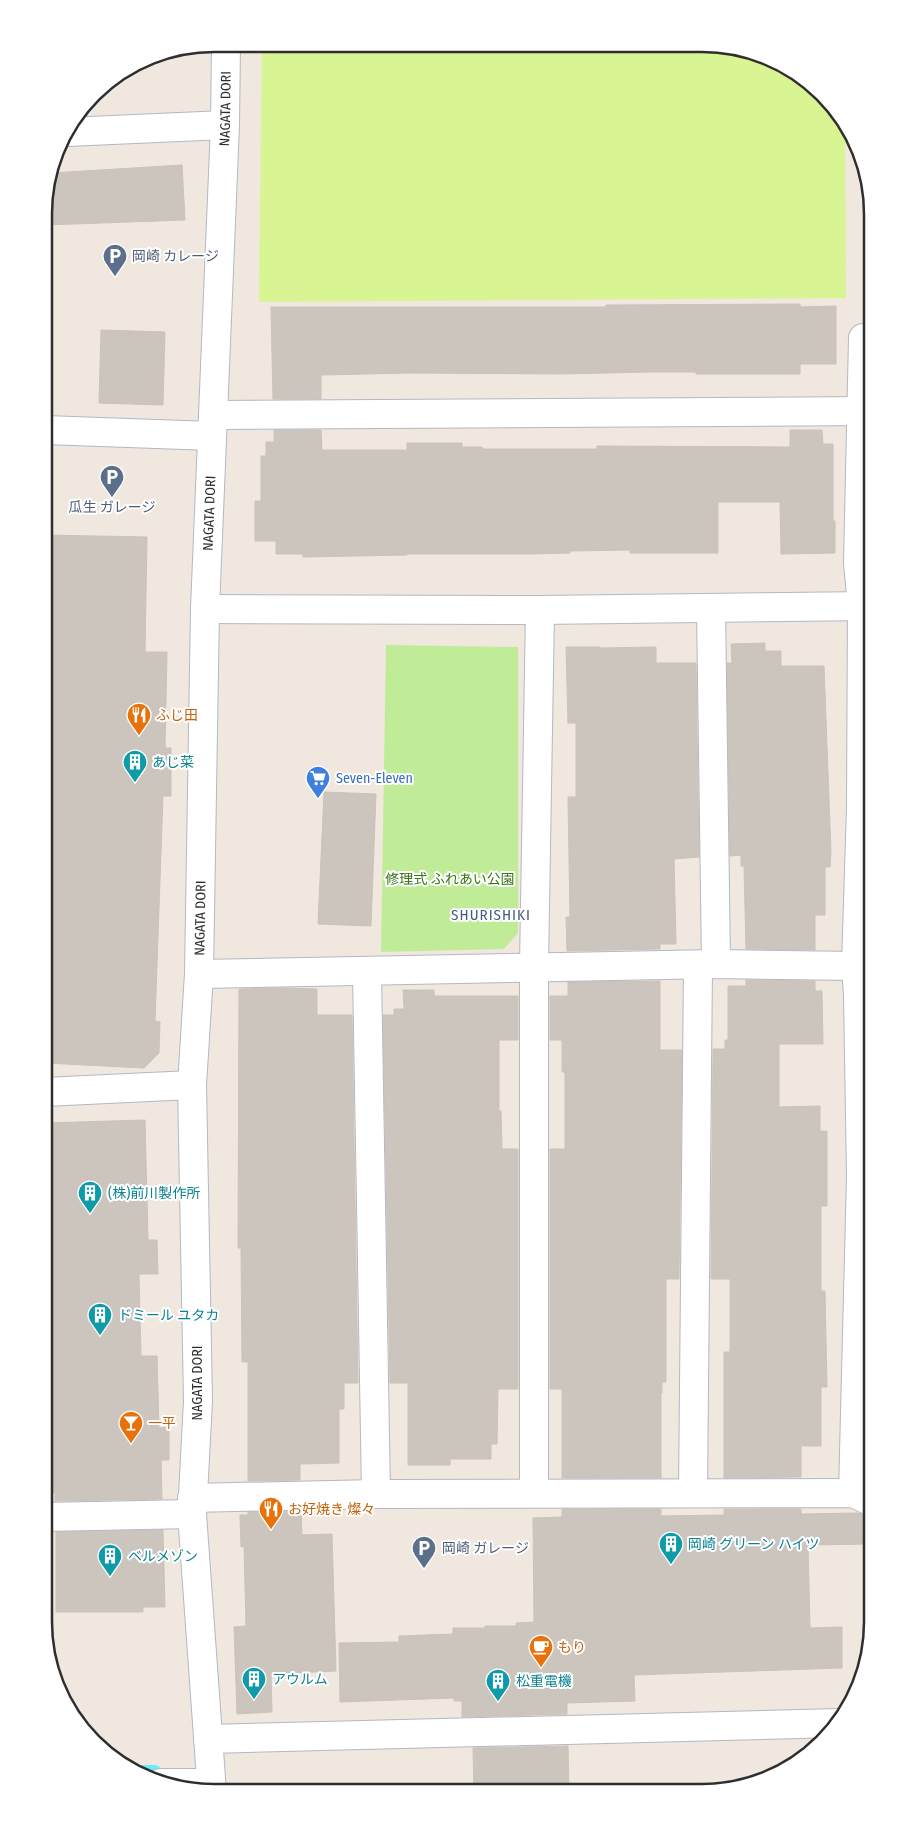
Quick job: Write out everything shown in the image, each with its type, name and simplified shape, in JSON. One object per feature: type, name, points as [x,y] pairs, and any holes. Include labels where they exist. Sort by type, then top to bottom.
[{"type":"street","name":"NAGATA DORI","points":[[212,1784],[192,1506],[198,1401],[192,1085],[199,974],[204,610],[226,124],[226,52]]},
{"type":"street","points":[[76,132],[226,124]]},
{"type":"street","points":[[862,338],[864,366]]},
{"type":"street","points":[[53,430],[864,411]]},
{"type":"street","points":[[864,465],[858,563],[864,590]]},
{"type":"street","points":[[204,610],[540,610],[864,606]]},
{"type":"street","points":[[693,1493],[707,964],[711,608]]},
{"type":"street","points":[[534,1493],[534,966],[540,610]]},
{"type":"street","points":[[863,990],[856,966],[864,858]]},
{"type":"street","points":[[199,974],[534,966],[707,964],[856,966]]},
{"type":"street","points":[[367,971],[376,1494]]},
{"type":"street","points":[[52,1092],[192,1085]]},
{"type":"street","points":[[52,1516],[376,1494],[693,1493],[862,1497],[863,1404]]},
{"type":"street","points":[[208,1739],[828,1723]]},
{"type":"green space","points":[[262,52],[701,52],[722,54],[753,61],[773,69],[791,80],[823,108],[845,140],[846,298],[259,302]]},
{"type":"green space","name":"修理式 ふれあい公園","points":[[386,645],[518,647],[518,933],[504,949],[381,952]]},
{"type":"building","points":[[182,165],[185,220],[53,225],[53,204],[58,173]]},
{"type":"building","points":[[800,304],[800,307],[836,306],[836,364],[800,364],[800,374],[649,372],[321,375],[321,399],[273,399],[271,307],[606,307],[606,305]]},
{"type":"building","points":[[101,330],[165,332],[163,405],[99,403]]},
{"type":"building","points":[[274,430],[321,430],[322,450],[407,450],[407,443],[462,443],[462,447],[482,447],[483,449],[597,449],[597,446],[790,447],[790,430],[822,430],[823,444],[833,444],[835,553],[781,554],[780,502],[718,502],[718,553],[630,553],[630,550],[533,554],[407,554],[303,557],[303,554],[276,554],[276,541],[255,541],[255,501],[261,501],[261,456],[266,456],[266,442],[274,442]]},
{"type":"building","points":[[53,535],[147,537],[145,652],[167,652],[165,748],[171,748],[171,796],[163,796],[155,1021],[160,1022],[159,1053],[144,1068],[52,1063]]},
{"type":"building","points":[[765,643],[765,651],[781,651],[781,666],[824,666],[831,852],[830,867],[825,867],[825,915],[815,915],[815,950],[746,949],[744,866],[741,866],[741,855],[730,856],[727,663],[732,663],[731,644]]},
{"type":"building","points":[[566,647],[656,647],[656,663],[696,663],[699,857],[674,859],[676,944],[660,944],[660,949],[567,951],[566,917],[570,917],[568,797],[576,797],[576,723],[568,723]]},
{"type":"building","points":[[324,792],[376,794],[371,926],[318,924]]},
{"type":"building","points":[[746,980],[815,981],[815,991],[822,991],[823,1044],[779,1044],[779,1107],[820,1106],[820,1131],[827,1131],[827,1206],[821,1206],[821,1291],[825,1291],[827,1387],[821,1387],[821,1446],[801,1446],[801,1477],[724,1478],[724,1352],[730,1352],[730,1279],[711,1279],[713,1049],[725,1049],[725,1040],[728,1040],[728,986],[746,986]]},
{"type":"building","points":[[660,981],[660,1050],[682,1050],[679,1279],[666,1279],[666,1382],[662,1382],[661,1393],[661,1478],[562,1478],[562,1389],[550,1389],[550,1149],[565,1149],[565,1072],[562,1072],[562,1040],[550,1040],[550,996],[568,996],[568,982]]},
{"type":"building","points":[[239,989],[317,989],[317,1015],[352,1015],[358,1383],[344,1383],[344,1409],[339,1409],[339,1463],[300,1464],[300,1480],[248,1481],[248,1362],[242,1362],[241,1248],[238,1248]]},
{"type":"building","points":[[403,990],[434,990],[434,996],[518,996],[518,1040],[499,1040],[499,1111],[501,1111],[502,1149],[518,1149],[518,1389],[498,1389],[497,1444],[491,1444],[491,1459],[450,1459],[450,1465],[408,1465],[408,1383],[390,1383],[383,1015],[394,1015],[394,1009],[404,1009]]},
{"type":"building","points":[[145,1120],[148,1240],[157,1240],[158,1274],[139,1274],[141,1356],[157,1356],[159,1428],[169,1427],[169,1460],[161,1460],[162,1499],[55,1501],[55,1493],[52,1493],[52,1123]]},
{"type":"building","points":[[562,1509],[661,1509],[661,1516],[724,1515],[724,1509],[801,1509],[801,1514],[863,1514],[863,1544],[808,1545],[810,1628],[842,1627],[842,1668],[634,1675],[635,1701],[567,1703],[567,1714],[462,1717],[462,1701],[454,1701],[454,1698],[340,1702],[339,1643],[399,1642],[399,1636],[453,1634],[453,1628],[516,1626],[516,1623],[534,1622],[533,1518],[562,1517]]},
{"type":"building","points":[[301,1511],[302,1535],[332,1534],[336,1671],[271,1674],[272,1712],[237,1714],[234,1627],[246,1626],[244,1546],[241,1547],[240,1515],[248,1515],[248,1512]]},
{"type":"building","name":"ベルメゾン","points":[[163,1530],[165,1607],[143,1607],[143,1612],[56,1612],[56,1532]]},
{"type":"building","points":[[568,1746],[569,1784],[474,1784],[473,1748]]},
{"type":"waterway","points":[[151,1771],[155,1771]]},
{"type":"place","name":"岡崎 カレージ","points":[[115,277]]},
{"type":"place","name":"瓜生 ガレージ","points":[[112,498]]},
{"type":"place","name":"ふじ田","points":[[139,736]]},
{"type":"place","name":"あじ菜","points":[[135,783]]},
{"type":"place","name":"Seven-Eleven","points":[[318,799]]},
{"type":"place","name":"(株)前川製作所","points":[[90,1214]]},
{"type":"place","name":"ドミール ユタカ","points":[[100,1336]]},
{"type":"place","name":"一平","points":[[131,1444]]},
{"type":"place","name":"お好焼き 燦々","points":[[271,1530]]},
{"type":"place","name":"岡崎 グリーン ハイツ","points":[[671,1565]]},
{"type":"place","name":"岡崎 ガレージ","points":[[424,1569]]},
{"type":"place","name":"ベルメゾン","points":[[110,1577]]},
{"type":"place","name":"もり","points":[[541,1668]]},
{"type":"place","name":"アウルム","points":[[254,1700]]},
{"type":"place","name":"松重電機","points":[[498,1702]]},
{"type":"district","name":"SHURISHIKI","points":[[491,915]]}]
